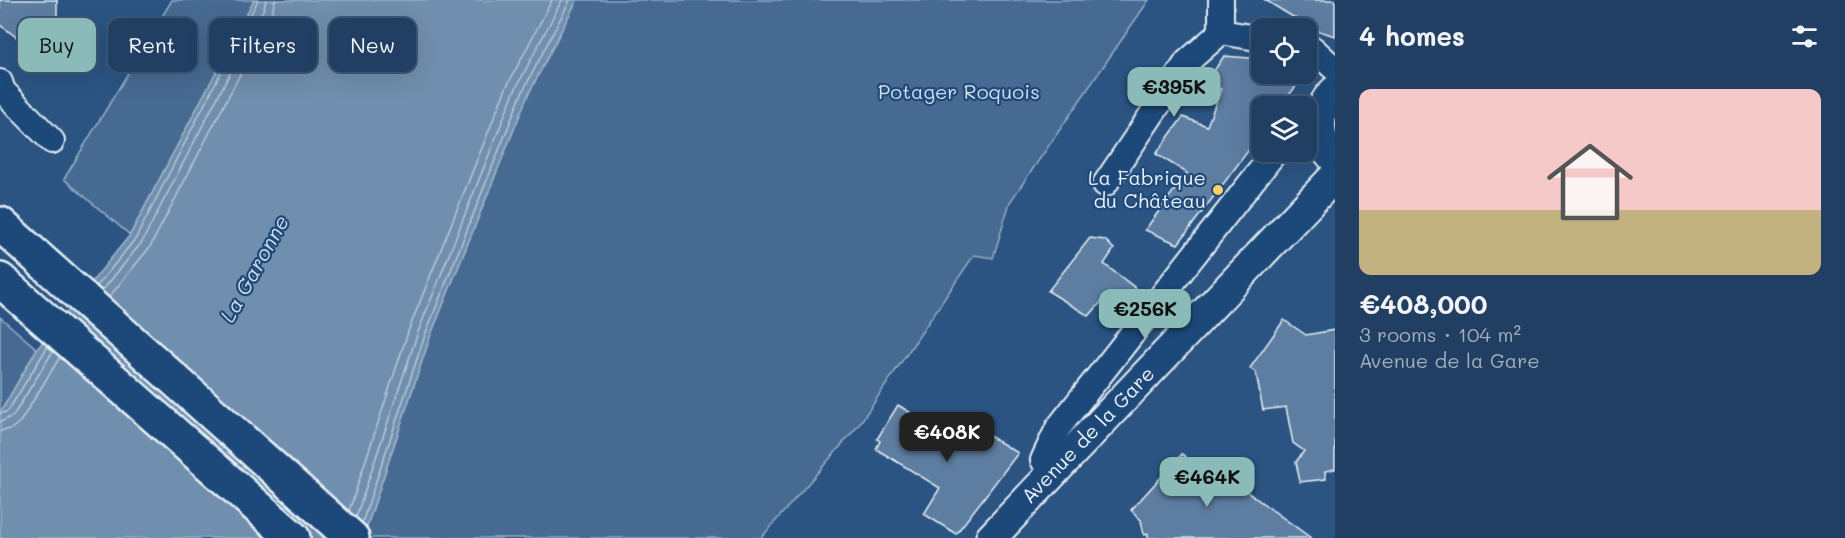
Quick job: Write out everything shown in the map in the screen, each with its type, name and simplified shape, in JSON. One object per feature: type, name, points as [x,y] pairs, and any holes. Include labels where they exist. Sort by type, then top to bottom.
[{"type":"highway","points":[[0,224],[352,538]]},
{"type":"highway","points":[[0,280],[293,538]]},
{"type":"street","points":[[1105,183],[1186,62],[1221,32],[1221,0]]},
{"type":"street","points":[[1221,32],[1251,37]]},
{"type":"street","points":[[1317,53],[1335,69]]},
{"type":"street","points":[[0,82],[3,91],[52,141]]},
{"type":"street","points":[[1321,145],[1319,120],[1324,105],[1335,91]]},
{"type":"street","points":[[1052,472],[1043,460],[1058,428],[1267,162]]},
{"type":"street","name":"Avenue de la Gare","points":[[991,538],[1335,176]]},
{"type":"green space","points":[[172,0],[254,0],[245,18],[209,18],[209,72],[216,72],[130,235],[64,179],[129,72],[197,72],[197,18],[161,18]]},
{"type":"green space","name":"Potager Roquois","points":[[577,0],[1149,0],[1010,202],[993,258],[974,255],[858,426],[761,538],[363,538],[430,337],[527,97]]},
{"type":"green space","points":[[0,317],[37,349],[0,413]]},
{"type":"water","name":"La Garonne","points":[[254,0],[577,0],[527,97],[430,337],[363,538],[0,538],[0,413],[37,349],[130,235],[216,72],[317,72],[317,18],[245,18]]},
{"type":"building","points":[[0,0],[57,0],[56,18],[18,18],[18,38],[0,25]]},
{"type":"building","points":[[1265,0],[1335,0],[1335,36],[1317,30],[1317,18],[1295,18]]},
{"type":"building","points":[[1224,56],[1251,58],[1251,84],[1298,84],[1288,96],[1251,96],[1251,147],[1178,244],[1145,230],[1187,173],[1156,154],[1183,117],[1207,126],[1221,89],[1205,84]]},
{"type":"building","points":[[1090,238],[1105,240],[1114,249],[1104,264],[1142,293],[1124,317],[1102,301],[1089,316],[1048,291]]},
{"type":"building","points":[[1284,320],[1306,335],[1335,330],[1335,469],[1325,471],[1326,479],[1300,482],[1296,462],[1304,451],[1293,443],[1286,407],[1263,410],[1256,373],[1250,368]]},
{"type":"building","points":[[898,405],[945,434],[956,416],[1018,453],[956,534],[924,514],[940,488],[876,449],[880,441],[877,439]]},
{"type":"building","points":[[1182,454],[1200,468],[1206,463],[1222,474],[1235,491],[1239,486],[1311,538],[1148,538],[1148,534],[1144,535],[1141,520],[1131,510]]},
{"type":"place","name":"La Fabrique du Château","points":[[1218,190]]}]
